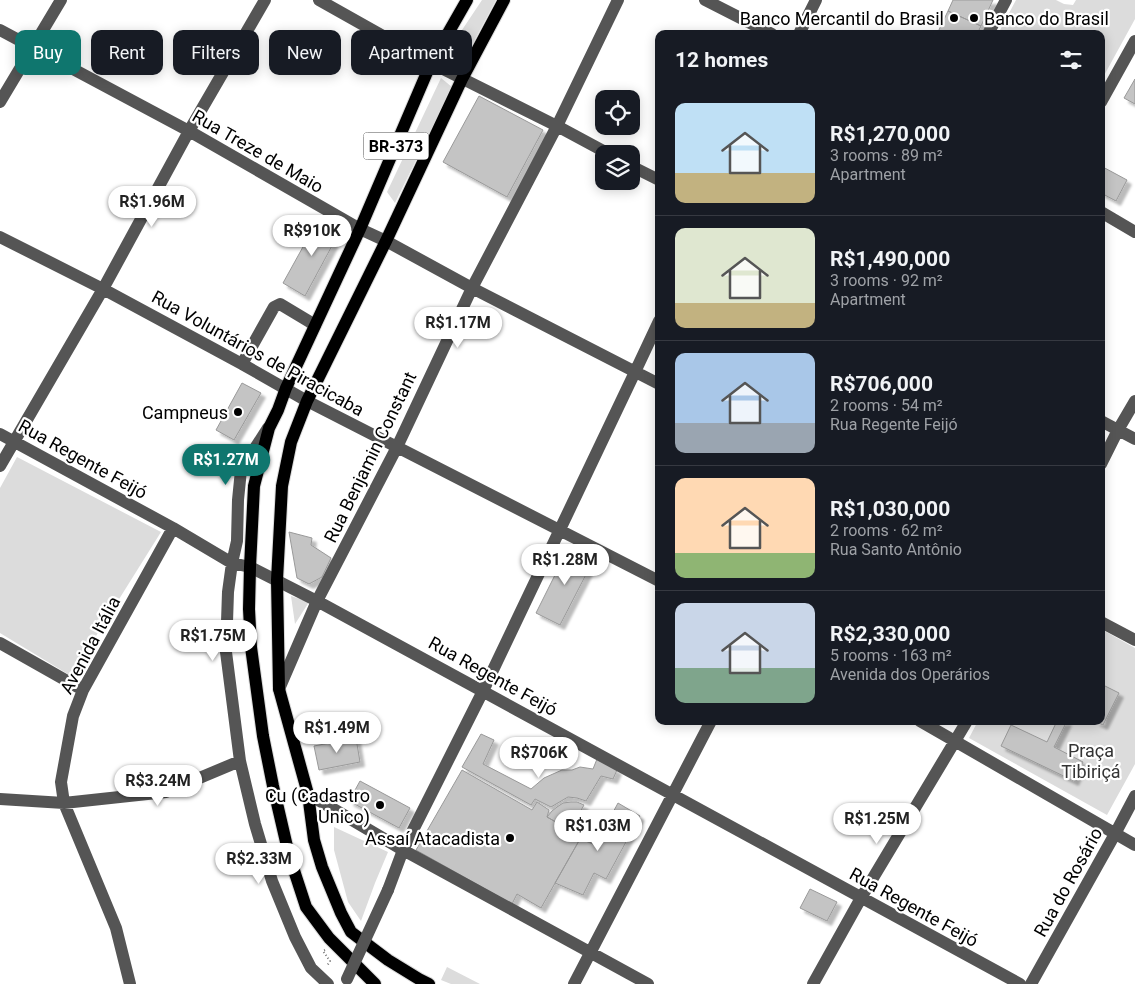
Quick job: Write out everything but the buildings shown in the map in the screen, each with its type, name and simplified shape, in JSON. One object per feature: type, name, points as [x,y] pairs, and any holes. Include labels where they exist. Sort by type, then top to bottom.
[{"type":"main road","name":"BR-373","points":[[450,30],[467,0]]},
{"type":"main road","name":"BR-373","points":[[430,984],[388,960],[351,932],[334,898],[322,867],[314,840],[308,794],[279,690],[277,580],[282,486],[291,442],[307,401],[386,242],[462,79],[504,0]]},
{"type":"main road","name":"BR-373","points":[[376,984],[329,938],[306,906],[289,854],[263,736],[251,647],[249,609],[254,486],[269,428],[360,229],[426,75]]},
{"type":"street","points":[[43,30],[61,0]]},
{"type":"street","points":[[0,466],[103,289],[189,132],[266,0]]},
{"type":"street","points":[[319,0],[372,30]]},
{"type":"street","name":"Rua Benjamin Constant","points":[[279,690],[317,601],[397,447],[472,288],[557,126],[618,0]]},
{"type":"street","points":[[705,0],[764,30]]},
{"type":"street","points":[[801,30],[816,0]]},
{"type":"street","points":[[990,30],[1006,0]]},
{"type":"street","name":"Rua Treze de Maio","points":[[0,30],[15,38]]},
{"type":"street","points":[[1105,95],[1135,41]]},
{"type":"street","name":"Rua Treze de Maio","points":[[81,73],[360,229],[655,382]]},
{"type":"street","points":[[0,102],[16,75]]},
{"type":"street","points":[[454,75],[595,146]]},
{"type":"street","points":[[640,170],[655,178]]},
{"type":"street","points":[[1105,214],[1135,232]]},
{"type":"street","name":"Rua Voluntários de Piracicaba","points":[[0,237],[103,289],[307,401],[655,579]]},
{"type":"street","points":[[242,364],[274,307],[280,304],[315,326]]},
{"type":"street","points":[[345,982],[388,890],[403,850],[483,691],[655,329]]},
{"type":"street","points":[[1105,456],[1135,401]]},
{"type":"street","points":[[1105,423],[1135,439]]},
{"type":"street","points":[[269,428],[241,470],[237,541],[228,592],[226,652],[240,761],[255,824],[272,881],[295,937],[312,968],[328,984]]},
{"type":"street","name":"Rua Regente Feijó","points":[[0,434],[173,528],[232,563],[250,567],[317,601],[1020,984]]},
{"type":"street","name":"Avenida Itália","points":[[130,984],[116,928],[64,803],[61,782],[73,716],[83,690],[173,528]]},
{"type":"street","points":[[1105,624],[1135,640]]},
{"type":"street","points":[[0,643],[83,690]]},
{"type":"street","points":[[574,984],[709,725]]},
{"type":"street","points":[[927,725],[1135,845]]},
{"type":"street","points":[[813,984],[861,898],[965,725]]},
{"type":"street","points":[[0,798],[64,803],[166,792],[240,761]]},
{"type":"street","points":[[308,794],[403,850],[648,984]]},
{"type":"street","name":"Rua do Rosário","points":[[1031,984],[1135,796]]},
{"type":"green space","points":[[482,0],[496,0],[472,45],[472,30],[462,30]]},
{"type":"green space","points":[[1016,0],[1056,0],[1064,4],[1073,5],[1076,0],[1135,0],[1135,19],[1105,74],[1105,30],[1000,30]]},
{"type":"green space","points":[[441,78],[452,87],[395,203],[387,192]]},
{"type":"green space","points":[[17,457],[161,532],[71,676],[0,633],[0,488]]},
{"type":"green space","points":[[291,596],[309,602],[295,624]]},
{"type":"green space","name":"Praça Tibiriçá","points":[[1105,631],[1135,648],[1135,764],[1107,815],[969,738],[976,725],[1105,725]]},
{"type":"green space","points":[[334,827],[388,852],[361,921],[348,902],[334,850]]},
{"type":"green space","points":[[447,967],[480,984],[451,984],[441,980]]},
{"type":"place","name":"Banco Mercantil do Brasil","points":[[954,18]]},
{"type":"place","name":"Banco do Brasil","points":[[974,18]]},
{"type":"place","name":"Campneus","points":[[238,412]]},
{"type":"place","name":"Cu (Cadastro Unico)","points":[[380,805]]},
{"type":"place","name":"Assaí Atacadista","points":[[510,838]]}]
